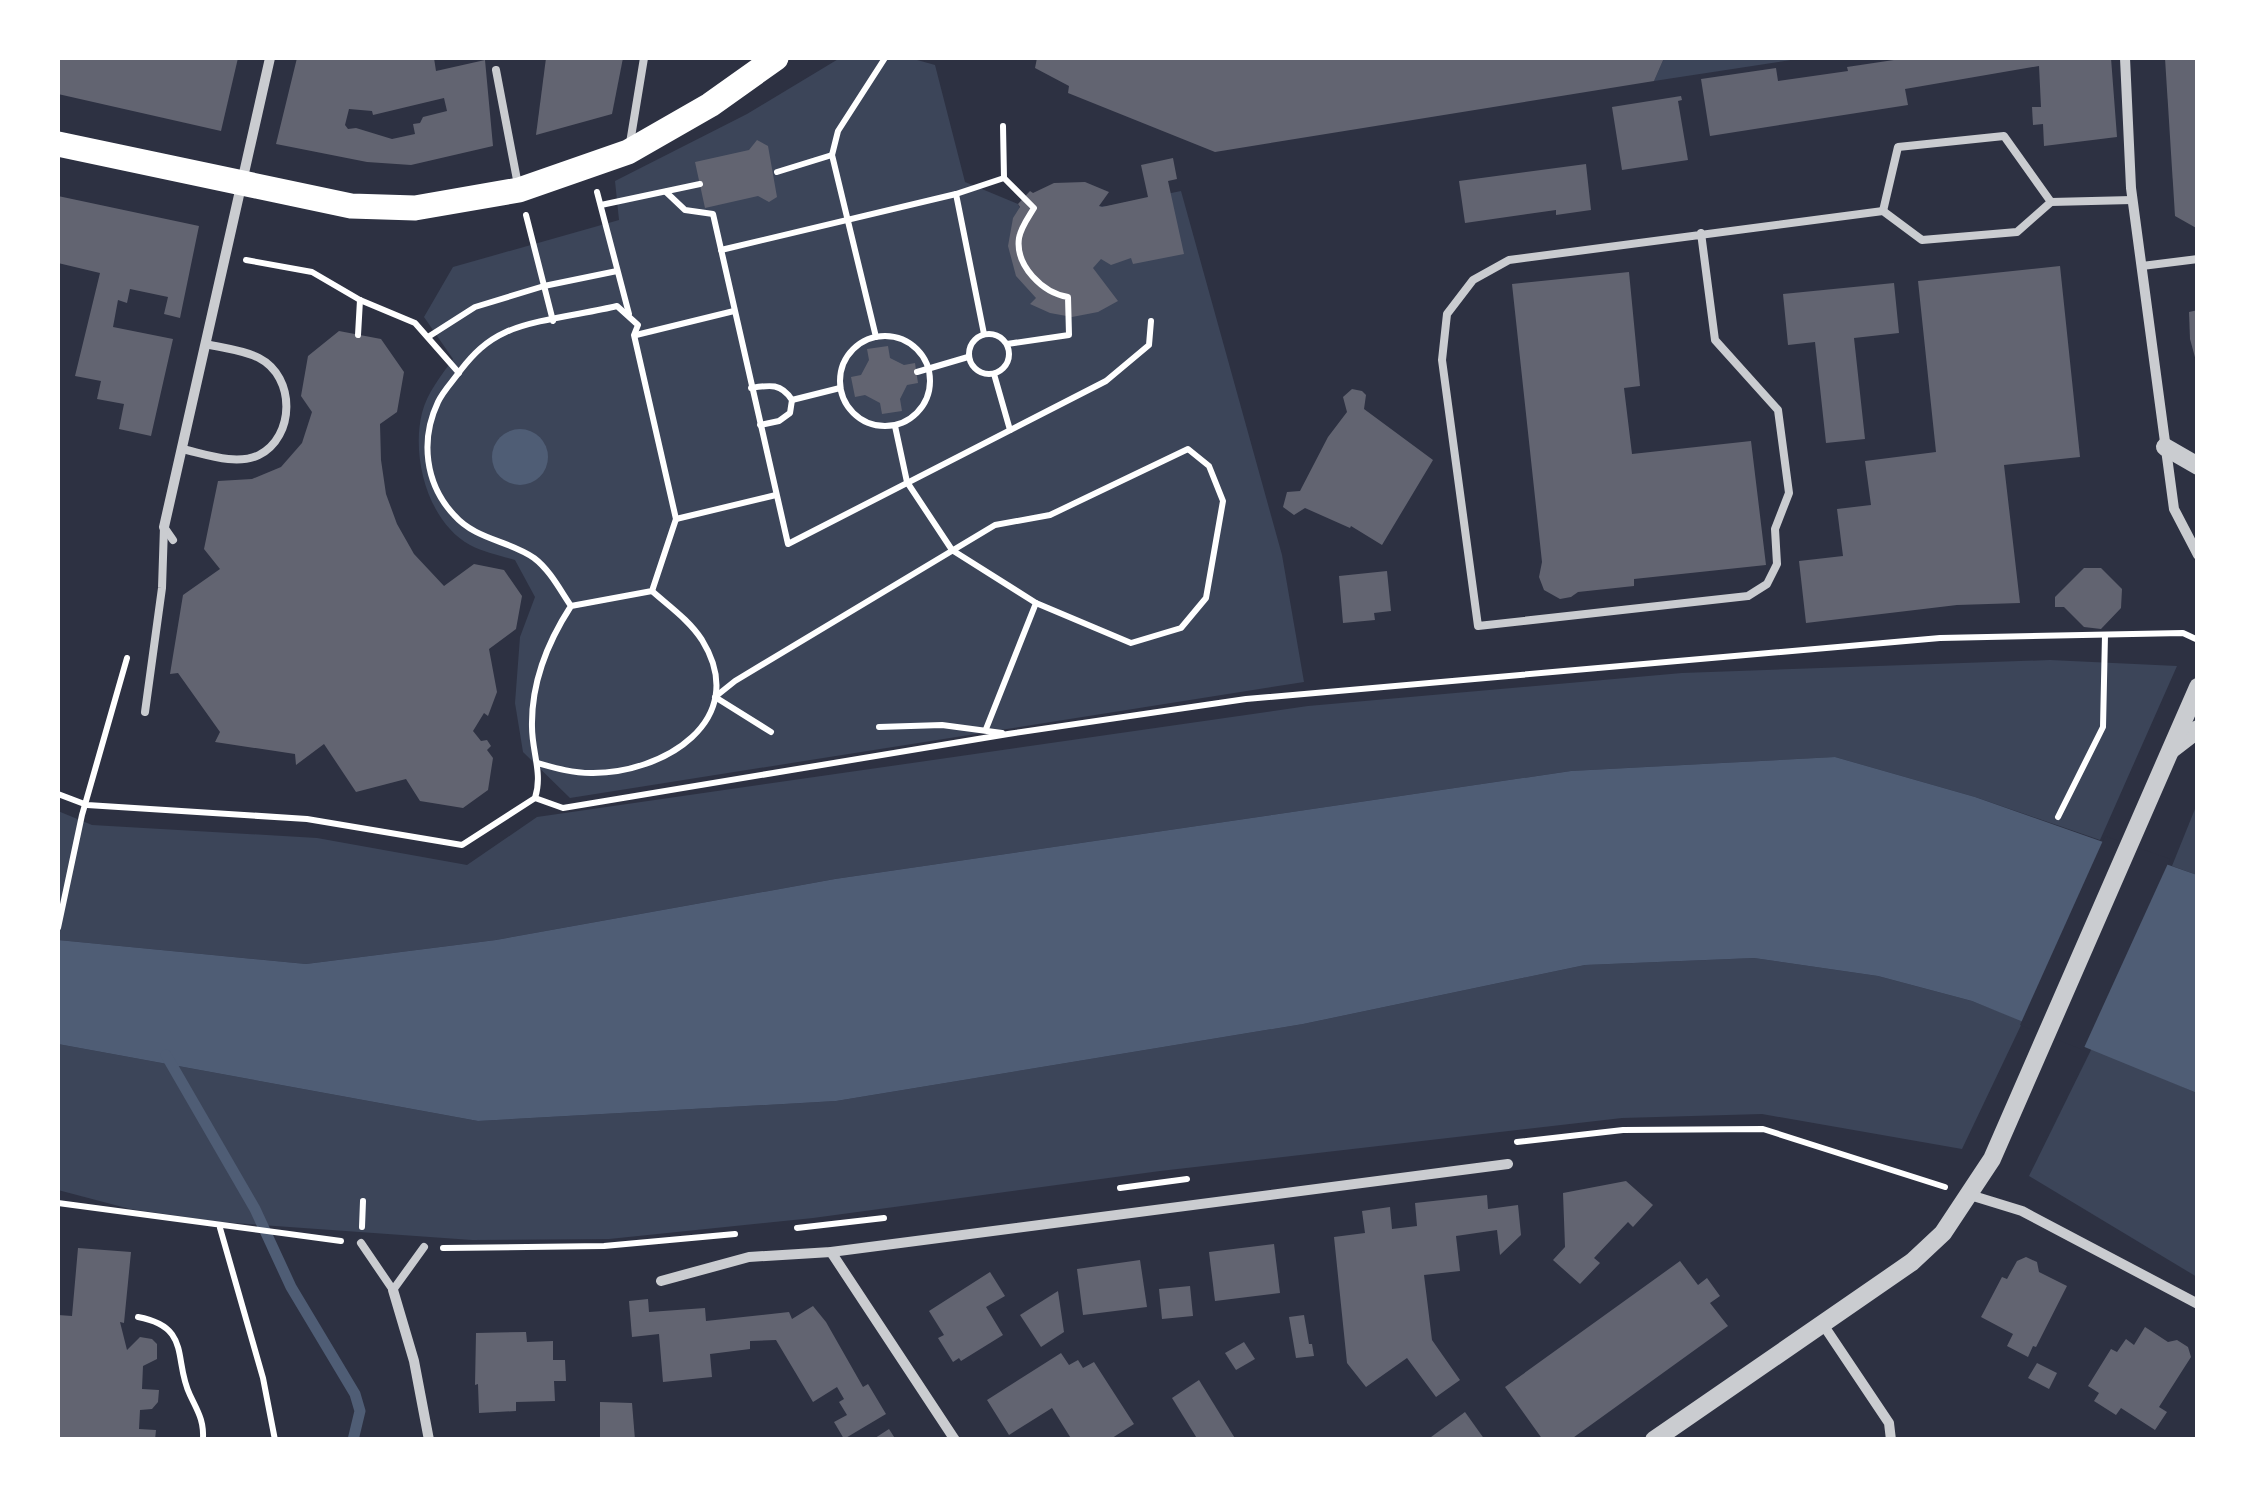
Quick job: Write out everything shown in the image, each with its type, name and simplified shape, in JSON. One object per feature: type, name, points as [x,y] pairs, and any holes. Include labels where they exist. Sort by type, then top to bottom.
[{"type":"main road","points":[[58,144],[351,206],[416,208],[519,190],[628,152],[710,105],[776,58]]},
{"type":"street","points":[[164,527],[270,58]]},
{"type":"street","points":[[2125,58],[2132,200],[2174,509],[2198,555]]},
{"type":"street","points":[[2166,447],[2198,466]]},
{"type":"street","points":[[1654,1440],[1912,1262],[1944,1233],[1992,1159],[2195,691]]},
{"type":"street","points":[[2168,752],[2198,728]]},
{"type":"street","points":[[661,1281],[749,1257],[832,1252],[1508,1164]]},
{"type":"street","points":[[1970,1195],[2022,1211],[2198,1304]]},
{"type":"street","points":[[832,1252],[954,1440]]},
{"type":"street","points":[[393,1290],[414,1361],[429,1440]]},
{"type":"street","points":[[1822,1323],[1889,1423],[1891,1440]]},
{"type":"lane","points":[[628,152],[644,58]]},
{"type":"lane","points":[[496,70],[519,190]]},
{"type":"lane","points":[[1883,211],[1898,147],[2004,136],[2051,202]]},
{"type":"lane","points":[[1701,233],[1714,340],[1778,410],[1789,493],[1775,530],[1777,564],[1766,584],[1748,596],[1478,626],[1442,360],[1446,314],[1473,280],[1509,260],[1701,233],[1883,211],[1922,240],[2017,232],[2051,202],[2132,200]]},
{"type":"lane","points":[[2142,266],[2198,259]]},
{"type":"lane","points":[[182,449],[236,460],[256,456],[272,445],[284,428],[284,388],[275,371],[260,358],[206,344]]},
{"type":"lane","points":[[164,527],[173,540]]},
{"type":"lane","points":[[145,712],[162,588],[164,527]]},
{"type":"lane","points":[[361,1243],[393,1290],[424,1247]]},
{"type":"path","points":[[876,336],[832,156],[838,131],[884,58]]},
{"type":"path","points":[[1002,126],[1004,178],[1034,208],[1022,226],[1018,243],[1030,272],[1046,290],[1068,297],[1068,335],[1007,344]]},
{"type":"path","points":[[777,172],[832,156]]},
{"type":"path","points":[[721,250],[956,194],[1004,178]]},
{"type":"path","points":[[629,314],[601,206],[700,184]]},
{"type":"path","points":[[666,192],[685,210],[713,214],[788,544],[1106,381],[1150,345],[1151,321]]},
{"type":"path","points":[[956,194],[984,334]]},
{"type":"path","points":[[535,252],[553,321]]},
{"type":"path","points":[[226,257],[312,272],[360,300],[415,323],[458,373]]},
{"type":"path","points":[[428,337],[475,307],[544,286],[617,271]]},
{"type":"path","points":[[358,335],[360,300]]},
{"type":"path","points":[[571,606],[549,573],[533,558],[476,534],[456,518],[432,479],[427,456],[428,431],[438,399],[475,350],[507,331],[617,306],[638,325],[634,336],[676,518],[652,591]]},
{"type":"path","points":[[634,336],[734,312]]},
{"type":"path","points":[[984,334],[995,334],[1007,344],[1010,355],[1006,365],[994,374],[977,371],[969,357],[972,342],[984,334]]},
{"type":"path","points":[[876,336],[910,343],[925,359],[929,370],[929,394],[924,405],[907,422],[895,426],[870,425],[859,419],[850,411],[840,388],[842,365],[848,355],[876,336]]},
{"type":"path","points":[[917,372],[969,357]]},
{"type":"path","points":[[994,374],[1010,430]]},
{"type":"path","points":[[752,388],[772,384],[785,389],[792,400],[790,413],[779,421],[760,425]]},
{"type":"path","points":[[792,400],[840,388]]},
{"type":"path","points":[[715,697],[734,681],[952,550],[995,525],[1050,514],[1188,449],[1209,466],[1223,501],[1206,598],[1181,628],[1132,643],[1036,603],[952,550],[907,482],[895,426]]},
{"type":"path","points":[[676,518],[776,495]]},
{"type":"path","points":[[58,794],[87,805],[307,820],[462,845],[535,798],[539,785],[532,730],[534,694],[554,633],[571,606],[652,591]]},
{"type":"path","points":[[537,763],[592,773],[622,770],[654,761],[697,734],[710,718],[715,697],[712,661],[688,621],[652,591]]},
{"type":"path","points":[[986,729],[1036,603]]},
{"type":"path","points":[[535,798],[563,808],[1008,734],[1246,700],[1940,638],[2183,633],[2198,640]]},
{"type":"path","points":[[2058,817],[2103,727],[2105,635]]},
{"type":"path","points":[[58,928],[82,815],[128,657]]},
{"type":"path","points":[[715,697],[771,732]]},
{"type":"path","points":[[879,727],[942,725],[1008,734]]},
{"type":"path","points":[[58,1204],[335,1240]]},
{"type":"path","points":[[796,1228],[886,1218]]},
{"type":"path","points":[[220,1227],[263,1378],[275,1440]]},
{"type":"path","points":[[424,1247],[604,1246],[739,1234]]},
{"type":"path","points":[[138,1317],[156,1320],[171,1333],[182,1354],[190,1395],[204,1424],[203,1440]]},
{"type":"shaded area","points":[[840,58],[910,58],[935,65],[965,182],[1018,204],[1021,211],[1108,206],[1181,191],[1282,555],[1304,682],[570,798],[523,752],[515,703],[520,637],[535,597],[515,560],[475,547],[455,535],[433,505],[426,487],[419,449],[422,413],[453,359],[424,317],[453,267],[619,220],[615,181],[747,114]]},
{"type":"shaded area","points":[[1664,58],[1804,58],[1654,81]]},
{"type":"shaded area","points":[[520,429],[540,437],[548,457],[540,477],[520,485],[500,477],[492,457],[500,437]]},
{"type":"shaded area","points":[[2050,660],[2177,666],[2100,840],[1975,797],[1835,757],[1571,771],[835,879],[496,940],[306,964],[58,940],[58,811],[92,825],[317,838],[467,865],[537,817],[1308,706],[1682,673]]},
{"type":"shaded area","points":[[1835,757],[1975,797],[2197,875],[2197,1093],[1972,1001],[1878,976],[1754,958],[1585,965],[1303,1024],[836,1101],[478,1121],[58,1044],[58,940],[306,964],[496,940],[835,879],[1571,771]]},
{"type":"shaded area","points":[[2197,804],[2197,875],[2172,866]]},
{"type":"shaded area","points":[[1754,958],[1878,976],[1972,1001],[2023,1021],[1962,1149],[1762,1114],[1622,1118],[1160,1171],[813,1218],[609,1239],[472,1240],[220,1222],[130,1209],[58,1190],[58,1044],[478,1121],[836,1101],[1303,1024],[1585,965]]},
{"type":"shaded area","points":[[2092,1048],[2197,1093],[2197,1277],[2029,1176]]},
{"type":"pier","points":[[2105,836],[2170,859],[2083,1050],[2020,1025]]},
{"type":"building","points":[[58,58],[238,58],[221,131],[58,94]]},
{"type":"building","points":[[297,58],[434,58],[436,71],[485,60],[493,146],[411,165],[367,162],[276,144]],"holes":[[[444,98],[447,111],[413,124],[415,134],[392,139],[345,125],[349,109],[372,111],[373,115]]]},
{"type":"building","points":[[546,58],[623,58],[612,114],[536,135]]},
{"type":"building","points":[[1037,58],[1664,58],[1654,81],[1215,152],[1068,93],[1069,86],[1035,68]]},
{"type":"building","points":[[1907,58],[2111,58],[2117,137],[2044,146],[2043,124],[2033,125],[2032,107],[2041,107],[2039,66],[1905,89],[1908,105],[1710,136],[1701,79],[1776,68],[1778,81]]},
{"type":"building","points":[[2165,58],[2198,58],[2198,229],[2175,216]]},
{"type":"building","points":[[1681,96],[1678,101],[1688,160],[1622,170],[1612,107]]},
{"type":"building","points":[[757,140],[768,146],[777,197],[769,202],[758,196],[705,208],[695,162],[749,150]]},
{"type":"building","points":[[1173,158],[1177,179],[1168,181],[1184,254],[1133,264],[1131,258],[1111,265],[1101,259],[1093,268],[1118,301],[1098,312],[1072,317],[1030,304],[1036,298],[1016,276],[1008,246],[1018,204],[1030,191],[1054,183],[1085,182],[1109,192],[1099,206],[1102,207],[1148,197],[1141,165]]},
{"type":"building","points":[[1586,164],[1591,210],[1556,215],[1556,210],[1465,223],[1459,181]]},
{"type":"building","points":[[58,196],[199,226],[180,318],[164,314],[168,297],[130,289],[127,303],[118,300],[113,327],[173,339],[151,436],[119,429],[124,404],[97,399],[101,381],[75,376],[100,273],[58,263]]},
{"type":"building","points":[[2060,266],[2080,457],[2004,465],[2020,603],[1957,605],[1806,623],[1799,561],[1843,556],[1837,509],[1871,505],[1865,461],[1936,452],[1918,281]]},
{"type":"building","points":[[1629,272],[1640,386],[1624,388],[1632,454],[1751,441],[1766,565],[1634,579],[1634,586],[1578,592],[1560,599],[1544,590],[1539,577],[1542,562],[1512,284]]},
{"type":"building","points":[[1894,283],[1899,333],[1854,338],[1865,439],[1826,443],[1815,342],[1788,345],[1783,294]]},
{"type":"building","points":[[2198,310],[2198,360],[2196,361],[2189,312]]},
{"type":"building","points":[[339,331],[381,339],[404,372],[397,412],[380,424],[381,460],[386,494],[414,554],[444,586],[474,564],[504,570],[522,596],[516,629],[489,649],[497,692],[488,716],[484,713],[473,731],[491,746],[487,750],[493,758],[488,790],[463,808],[420,801],[406,779],[356,792],[324,744],[296,765],[295,754],[215,742],[220,732],[178,673],[170,674],[183,595],[220,569],[204,549],[218,481],[252,479],[281,467],[302,443],[312,412],[301,396],[308,356]]},
{"type":"building","points":[[888,346],[890,358],[904,365],[915,363],[918,383],[907,385],[900,399],[902,411],[882,414],[880,403],[865,395],[855,397],[851,377],[861,375],[869,360],[867,349]]},
{"type":"building","points":[[1352,389],[1366,395],[1364,409],[1433,460],[1382,545],[1351,526],[1305,508],[1294,515],[1283,507],[1287,492],[1300,491],[1328,437],[1347,412],[1343,397]]},
{"type":"building","points":[[2084,568],[2101,568],[2122,589],[2121,608],[2101,629],[2084,627],[2064,607],[2055,607],[2055,597]]},
{"type":"building","points":[[1387,571],[1391,611],[1374,613],[1375,620],[1343,623],[1339,576]]},
{"type":"building","points":[[1626,1181],[1653,1205],[1633,1227],[1628,1222],[1594,1258],[1600,1263],[1580,1284],[1553,1260],[1565,1247],[1563,1193]]},
{"type":"building","points":[[1487,1195],[1488,1209],[1518,1205],[1521,1235],[1500,1255],[1497,1230],[1456,1236],[1460,1271],[1424,1275],[1432,1340],[1460,1380],[1436,1397],[1407,1358],[1366,1387],[1347,1363],[1334,1237],[1365,1233],[1362,1211],[1390,1207],[1392,1229],[1417,1226],[1415,1203]]},
{"type":"building","points":[[1274,1244],[1280,1293],[1215,1301],[1209,1252]]},
{"type":"building","points":[[78,1248],[131,1252],[124,1323],[120,1322],[127,1350],[140,1337],[157,1344],[157,1359],[143,1366],[142,1389],[159,1390],[158,1402],[152,1409],[140,1410],[139,1429],[156,1430],[155,1440],[58,1440],[58,1315],[72,1316]]},
{"type":"building","points":[[2026,1257],[2037,1262],[2039,1272],[2067,1286],[2028,1357],[2007,1346],[2013,1334],[1981,1317],[2002,1277],[2007,1279],[2017,1261]]},
{"type":"building","points":[[1140,1260],[1147,1307],[1083,1315],[1077,1269]]},
{"type":"building","points":[[1680,1261],[1698,1285],[1707,1278],[1720,1296],[1710,1303],[1728,1326],[1570,1440],[1543,1440],[1505,1387]]},
{"type":"building","points":[[990,1272],[1005,1296],[986,1307],[1003,1335],[953,1362],[938,1338],[944,1335],[929,1311]]},
{"type":"building","points":[[1190,1286],[1193,1316],[1162,1319],[1159,1289]]},
{"type":"building","points":[[1058,1291],[1064,1332],[1041,1347],[1020,1315]]},
{"type":"building","points":[[648,1299],[649,1312],[705,1308],[706,1321],[789,1312],[792,1319],[813,1306],[863,1387],[868,1384],[886,1414],[844,1439],[834,1422],[847,1415],[839,1402],[844,1399],[837,1387],[813,1402],[776,1340],[750,1341],[750,1349],[710,1354],[712,1377],[663,1382],[659,1334],[632,1337],[629,1301]]},
{"type":"building","points":[[1304,1315],[1314,1356],[1296,1358],[1289,1317]]},
{"type":"building","points":[[2145,1327],[2168,1342],[2177,1340],[2188,1347],[2191,1357],[2159,1407],[2167,1412],[2155,1430],[2121,1408],[2116,1415],[2094,1401],[2099,1393],[2088,1386],[2111,1349],[2117,1352],[2126,1339],[2134,1345]]},
{"type":"building","points":[[526,1332],[527,1342],[553,1341],[553,1360],[565,1360],[566,1381],[554,1381],[555,1401],[516,1402],[516,1411],[479,1413],[476,1333]]},
{"type":"building","points":[[1244,1342],[1255,1359],[1236,1370],[1225,1353]]},
{"type":"building","points":[[1061,1353],[1069,1365],[1078,1360],[1083,1368],[1094,1362],[1134,1424],[1109,1440],[1072,1440],[1052,1408],[1009,1435],[987,1400]]},
{"type":"building","points":[[2037,1363],[2057,1373],[2049,1389],[2028,1378]]},
{"type":"building","points":[[1199,1380],[1236,1440],[1198,1440],[1172,1398]]},
{"type":"building","points":[[600,1402],[632,1403],[635,1440],[600,1440]]},
{"type":"building","points":[[1465,1412],[1485,1440],[1427,1440]]},
{"type":"building","points":[[889,1429],[896,1440],[872,1440]]},
{"type":"waterway","points":[[166,1055],[255,1209],[291,1287],[355,1394],[360,1411],[353,1440]]}]
